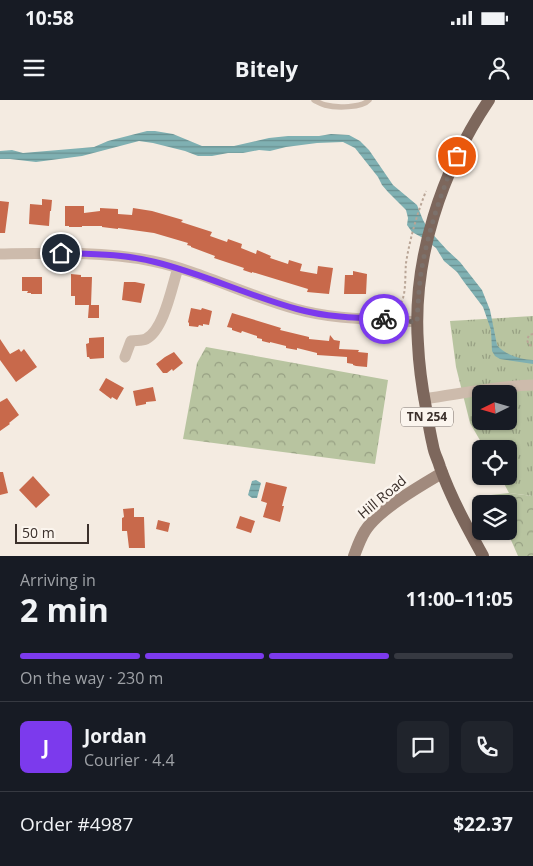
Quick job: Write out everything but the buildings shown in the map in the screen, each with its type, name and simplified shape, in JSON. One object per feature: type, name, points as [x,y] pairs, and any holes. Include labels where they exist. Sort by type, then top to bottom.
[{"type":"main road","name":"TN 254","points":[[483,556],[459,512],[442,473],[433,446],[424,399],[417,322],[422,266],[431,227],[441,196],[466,137],[489,100]]},
{"type":"street","points":[[0,254],[47,253],[138,258],[178,268],[296,309],[335,316],[417,322]]},
{"type":"street","points":[[125,357],[131,341],[148,338],[158,326],[178,268]]},
{"type":"street","points":[[424,399],[518,385],[533,385]]},
{"type":"street","name":"Hill Road","points":[[354,556],[368,526],[389,508],[442,473]]},
{"type":"lane","points":[[314,100],[326,106],[339,106],[364,104],[368,100]]},
{"type":"path","points":[[392,309],[400,304],[403,298],[406,264],[413,229],[426,191]]},
{"type":"path","points":[[533,334],[527,339],[529,345],[533,346]]},
{"type":"green space","points":[[533,316],[533,496],[509,493],[505,485],[517,485],[517,440],[480,440],[474,430],[518,430],[518,385],[472,385],[472,426],[456,367],[450,321]]},
{"type":"green space","points":[[206,347],[388,380],[375,464],[183,439],[197,363]]},
{"type":"green space","points":[[509,493],[533,496],[533,556],[518,556],[511,540],[517,540],[517,495],[491,495]]},
{"type":"water","points":[[147,131],[173,134],[202,146],[234,146],[269,138],[331,134],[349,135],[360,141],[369,150],[393,185],[417,205],[428,229],[460,262],[482,290],[490,310],[497,345],[513,356],[533,360],[533,364],[500,359],[495,356],[492,351],[491,330],[483,307],[457,272],[444,261],[436,248],[412,232],[407,225],[406,210],[382,185],[355,148],[343,142],[317,143],[270,151],[259,150],[198,156],[185,151],[139,141],[82,156],[36,162],[0,159],[0,151],[12,150],[23,153],[94,147],[108,141]]},
{"type":"water","points":[[256,480],[261,483],[257,498],[252,498],[248,495],[252,481]]},
{"type":"way so far","points":[[384,319],[417,322],[422,266],[433,218],[457,156]]},
{"type":"route","points":[[61,253],[122,256],[154,262],[178,268],[296,309],[335,316],[384,319]]}]
